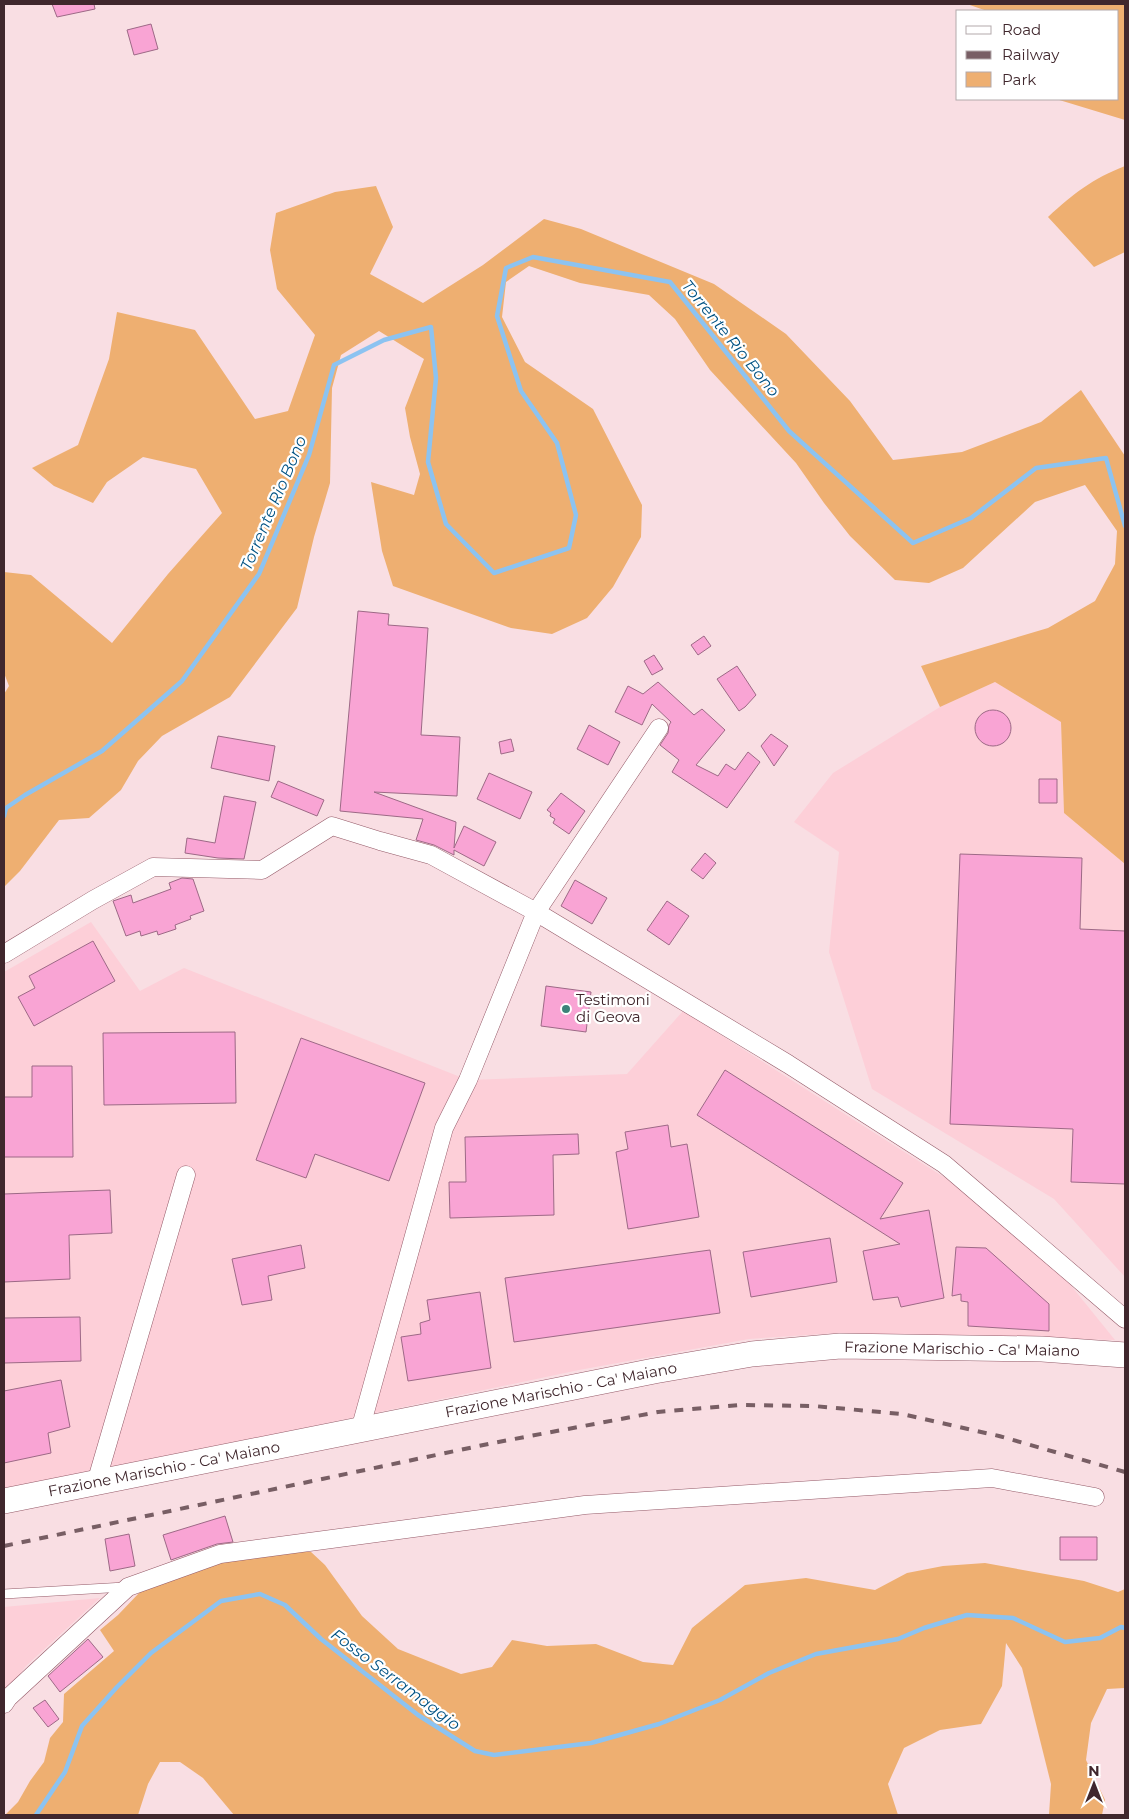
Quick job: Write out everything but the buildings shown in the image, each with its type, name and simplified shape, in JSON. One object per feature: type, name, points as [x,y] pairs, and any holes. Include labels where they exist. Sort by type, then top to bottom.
[{"type":"main road","name":"Frazione Marischio - Ca' Maiano","points":[[4,1501],[654,1371],[752,1354],[840,1346],[1042,1350],[1125,1355]]},
{"type":"street","points":[[360,1430],[444,1128],[468,1080],[536,912],[659,728]]},
{"type":"street","points":[[4,954],[93,900],[153,868],[262,870],[332,826],[380,842],[431,855],[536,912],[788,1064],[944,1164],[1125,1319]]},
{"type":"street","points":[[96,1483],[186,1175]]},
{"type":"street","points":[[4,1704],[128,1587],[220,1554],[585,1504],[992,1478],[1096,1497]]},
{"type":"lane","points":[[4,1594],[128,1587]]},
{"type":"shaded area","points":[[995,682],[1061,722],[1064,813],[1125,864],[1125,1277],[1054,1199],[872,1089],[829,952],[839,852],[794,822],[833,773],[940,707]]},
{"type":"shaded area","points":[[91,922],[140,991],[184,968],[468,1080],[627,1074],[683,1011],[950,1181],[1064,1277],[1115,1340],[838,1333],[749,1339],[579,1370],[4,1491],[4,972]]},
{"type":"shaded area","points":[[100,1598],[26,1666],[4,1696],[4,1607]]},
{"type":"green space","points":[[967,4],[1125,4],[1125,120],[1059,100],[1119,100],[1119,10],[984,10]]},
{"type":"green space","points":[[1125,166],[1125,252],[1094,267],[1048,217],[1084,187]]},
{"type":"green space","points":[[376,186],[393,227],[370,274],[423,303],[483,265],[544,219],[581,229],[714,284],[786,334],[850,401],[893,460],[962,452],[1041,422],[1081,390],[1125,456],[1125,864],[1064,813],[1061,722],[995,682],[940,707],[921,666],[1048,628],[1095,601],[1115,564],[1117,531],[1085,485],[1035,502],[963,568],[929,583],[895,580],[850,536],[796,463],[710,370],[675,319],[649,295],[580,283],[529,266],[506,282],[502,317],[525,362],[593,409],[642,505],[641,537],[613,587],[587,618],[552,634],[511,628],[393,586],[382,551],[371,482],[414,495],[420,474],[410,437],[405,408],[424,359],[379,331],[341,355],[332,388],[330,483],[314,537],[297,608],[230,697],[162,736],[138,761],[121,790],[89,818],[59,820],[20,871],[4,887],[4,694],[9,686],[4,673],[4,572],[31,575],[112,643],[168,574],[222,513],[196,469],[143,457],[107,482],[93,503],[54,486],[32,468],[78,445],[109,359],[117,312],[195,330],[255,419],[288,411],[315,335],[277,289],[270,250],[276,213],[335,192]]},
{"type":"green space","points":[[283,1550],[311,1552],[325,1565],[362,1616],[398,1649],[461,1674],[492,1667],[512,1640],[547,1646],[596,1644],[643,1662],[673,1665],[692,1628],[745,1585],[806,1578],[875,1590],[907,1573],[943,1566],[985,1563],[1084,1581],[1118,1592],[1125,1589],[1125,1688],[1107,1689],[1091,1723],[1086,1760],[1105,1800],[1102,1815],[1049,1815],[1051,1784],[1022,1668],[1006,1643],[1002,1686],[981,1724],[940,1730],[904,1748],[888,1784],[898,1815],[234,1815],[203,1778],[180,1762],[160,1762],[148,1784],[138,1815],[5,1815],[18,1802],[44,1762],[50,1738],[63,1722],[64,1694],[114,1651],[100,1630],[118,1615],[140,1592],[201,1563]]},
{"type":"waterway","name":"Torrente Rio Bono","points":[[4,816],[6,808],[25,795],[102,751],[182,681],[259,574],[309,455],[334,365],[384,340],[431,327],[436,378],[428,462],[446,524],[494,573],[569,548],[576,515],[557,443],[521,391],[497,316],[506,268],[533,257],[670,282],[789,431],[913,543],[971,518],[1036,468],[1106,458],[1125,526]]},
{"type":"waterway","name":"Fosso Serramaggio","points":[[36,1815],[65,1772],[82,1726],[151,1653],[221,1601],[260,1594],[285,1605],[321,1639],[418,1715],[475,1751],[494,1755],[591,1743],[659,1724],[720,1700],[769,1673],[816,1654],[898,1639],[924,1628],[967,1615],[1013,1618],[1065,1642],[1100,1638],[1121,1627],[1125,1628]]},
{"type":"railway","points":[[4,1546],[493,1443],[658,1412],[739,1405],[814,1406],[902,1414],[999,1436],[1125,1472]]},
{"type":"place","name":"Testimoni di Geova","points":[[566,1009]]}]
